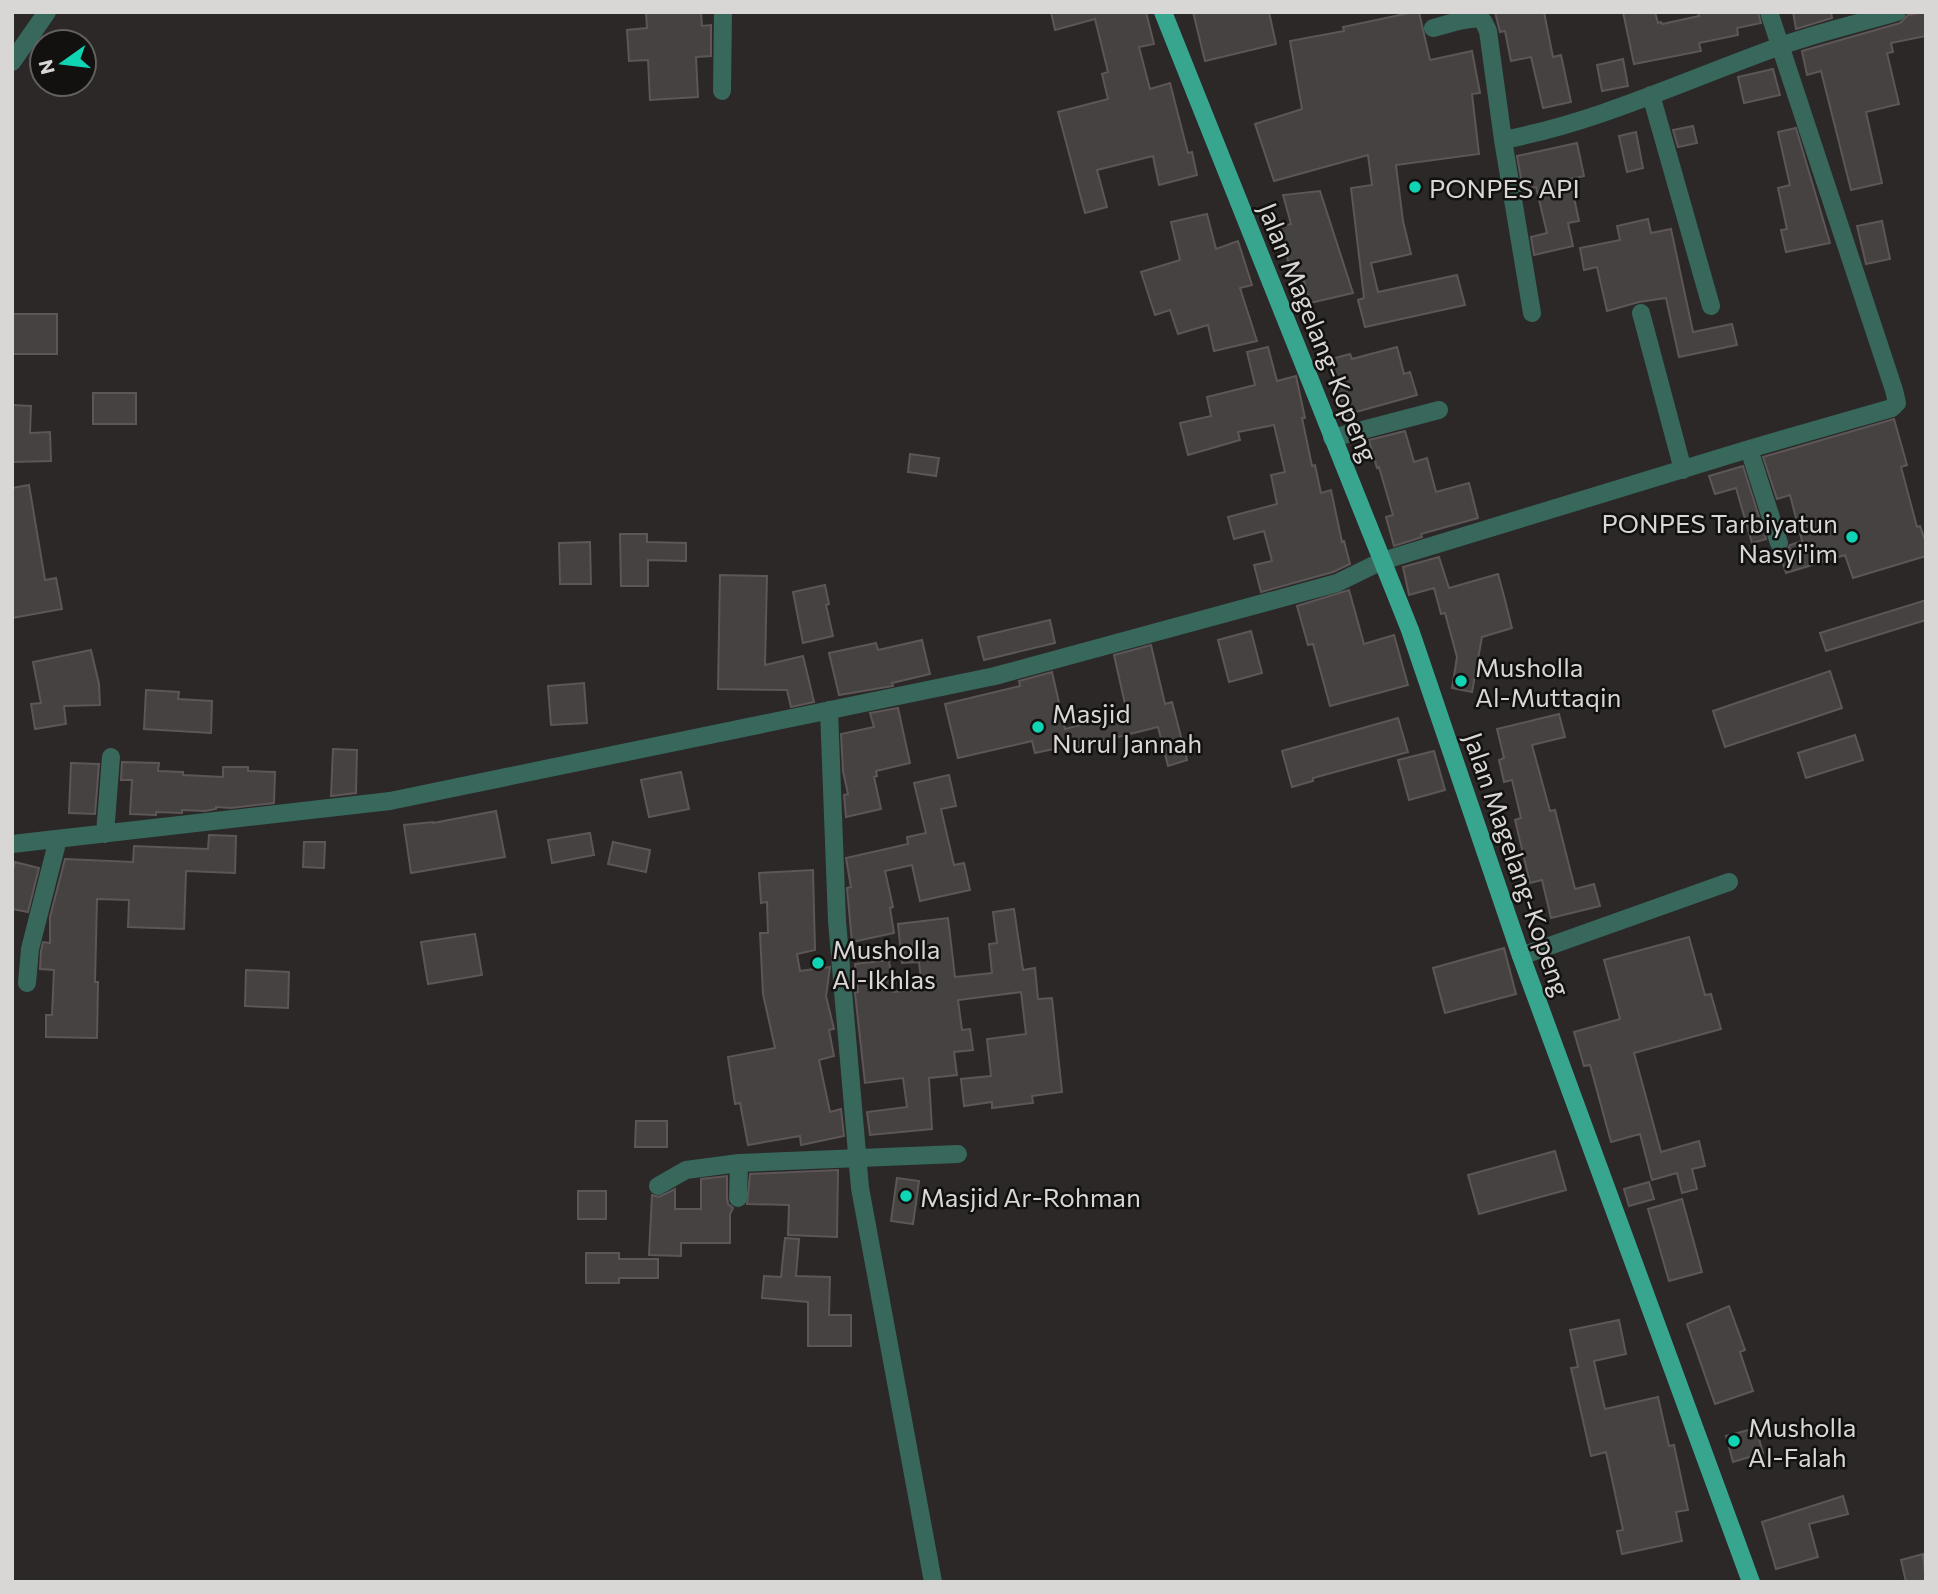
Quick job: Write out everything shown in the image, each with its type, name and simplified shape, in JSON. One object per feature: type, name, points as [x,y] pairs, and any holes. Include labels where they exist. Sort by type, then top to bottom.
[{"type":"main road","name":"Jalan Magelang-Kopeng","points":[[1163,12],[1410,630],[1521,956],[1751,1582]]},
{"type":"street","points":[[12,62],[47,12]]},
{"type":"street","points":[[722,91],[723,12]]},
{"type":"street","points":[[12,844],[390,802],[1008,672],[1338,583],[1382,561],[1892,408],[1897,403],[1769,12]]},
{"type":"street","points":[[1503,140],[1599,116],[1781,46],[1897,12]]},
{"type":"street","points":[[1433,28],[1479,18],[1484,21],[1488,31],[1532,313]]},
{"type":"street","points":[[1651,94],[1711,306]]},
{"type":"street","points":[[1641,313],[1683,470]]},
{"type":"street","points":[[1332,438],[1439,410]]},
{"type":"street","points":[[1749,449],[1779,543]]},
{"type":"street","points":[[829,710],[837,921],[860,1188],[933,1582]]},
{"type":"street","points":[[105,834],[111,757]]},
{"type":"street","points":[[27,983],[30,949],[58,839]]},
{"type":"street","points":[[1521,956],[1729,882]]},
{"type":"street","points":[[658,1186],[686,1170],[739,1163],[958,1154]]},
{"type":"street","points":[[738,1198],[739,1163]]},
{"type":"building","points":[[646,12],[701,12],[702,26],[711,25],[711,56],[696,57],[698,97],[650,100],[648,60],[629,61],[627,30],[647,28]]},
{"type":"building","points":[[1051,12],[1146,12],[1154,44],[1139,47],[1150,89],[1170,83],[1188,153],[1192,152],[1197,175],[1159,185],[1153,156],[1097,170],[1107,207],[1085,213],[1058,112],[1108,99],[1102,74],[1108,72],[1095,19],[1055,30]]},
{"type":"building","points":[[1193,12],[1269,12],[1276,44],[1205,61]]},
{"type":"building","points":[[1419,12],[1430,60],[1472,51],[1480,93],[1472,94],[1479,154],[1396,165],[1403,221],[1411,254],[1371,263],[1378,292],[1457,275],[1465,305],[1365,327],[1358,300],[1364,298],[1351,188],[1372,185],[1368,155],[1274,181],[1255,124],[1302,109],[1290,41],[1344,31],[1343,27]]},
{"type":"building","points":[[1495,12],[1544,12],[1553,57],[1561,55],[1571,102],[1543,108],[1531,57],[1511,61],[1505,31],[1500,32]]},
{"type":"building","points":[[1623,12],[1655,12],[1658,23],[1662,24],[1699,16],[1698,12],[1758,12],[1761,23],[1737,28],[1738,35],[1699,43],[1701,51],[1634,64]]},
{"type":"building","points":[[1793,12],[1831,12],[1832,18],[1796,29]]},
{"type":"building","points":[[1926,12],[1926,36],[1891,43],[1893,52],[1887,53],[1899,104],[1866,112],[1882,183],[1851,190],[1821,71],[1807,75],[1802,51],[1900,23],[1908,15]]},
{"type":"building","points":[[1623,59],[1628,86],[1602,91],[1597,65]]},
{"type":"building","points":[[1773,69],[1780,95],[1744,103],[1738,77]]},
{"type":"building","points":[[1693,126],[1697,143],[1678,147],[1673,130]]},
{"type":"building","points":[[1796,128],[1830,243],[1786,252],[1781,230],[1787,229],[1778,188],[1790,185],[1778,132]]},
{"type":"building","points":[[1636,132],[1643,168],[1627,172],[1619,136]]},
{"type":"building","points":[[1577,143],[1584,176],[1570,179],[1579,221],[1568,223],[1573,246],[1534,255],[1531,237],[1547,233],[1536,187],[1523,190],[1517,156]]},
{"type":"building","points":[[1320,191],[1353,293],[1310,303],[1304,281],[1293,283],[1280,226],[1291,224],[1283,195]]},
{"type":"building","points":[[1207,214],[1216,249],[1238,241],[1252,285],[1240,288],[1257,341],[1214,351],[1208,325],[1178,334],[1170,310],[1155,315],[1141,272],[1180,260],[1171,222]]},
{"type":"building","points":[[1648,219],[1651,233],[1671,229],[1693,332],[1732,324],[1737,345],[1679,357],[1666,298],[1607,311],[1597,267],[1584,270],[1580,248],[1620,240],[1617,226]]},
{"type":"building","points":[[1882,221],[1890,259],[1866,264],[1857,226]]},
{"type":"building","points":[[12,314],[57,314],[57,354],[12,354]]},
{"type":"building","points":[[1268,347],[1277,381],[1296,376],[1312,466],[1315,465],[1321,493],[1331,490],[1342,542],[1344,541],[1350,564],[1333,572],[1261,592],[1254,565],[1272,561],[1264,531],[1234,539],[1228,517],[1277,504],[1271,475],[1285,472],[1274,425],[1238,432],[1240,440],[1188,455],[1180,423],[1211,416],[1207,397],[1255,385],[1247,352]]},
{"type":"building","points":[[1397,347],[1404,374],[1410,372],[1417,395],[1345,415],[1328,360],[1350,354],[1352,359]]},
{"type":"building","points":[[93,393],[136,393],[136,424],[93,424]]},
{"type":"building","points":[[12,405],[31,406],[30,433],[50,432],[51,461],[12,462]]},
{"type":"building","points":[[1894,419],[1907,465],[1901,467],[1917,527],[1920,526],[1926,543],[1926,556],[1853,578],[1845,555],[1786,573],[1780,554],[1787,551],[1790,545],[1802,541],[1790,495],[1777,499],[1763,457]]},
{"type":"building","points":[[1405,431],[1414,462],[1427,458],[1436,492],[1469,483],[1478,518],[1421,534],[1422,537],[1394,546],[1386,517],[1393,515],[1369,440]]},
{"type":"building","points":[[910,454],[939,458],[936,476],[908,472]]},
{"type":"building","points":[[1743,466],[1766,539],[1752,543],[1736,488],[1715,494],[1709,476]]},
{"type":"building","points":[[29,485],[45,580],[56,578],[62,609],[12,618],[12,488]]},
{"type":"building","points":[[620,534],[647,534],[647,542],[686,543],[686,561],[648,560],[648,586],[621,586]]},
{"type":"building","points":[[590,542],[591,584],[560,584],[559,543]]},
{"type":"building","points":[[1439,557],[1449,588],[1498,574],[1512,628],[1482,637],[1472,692],[1452,688],[1457,657],[1445,613],[1441,614],[1434,588],[1409,595],[1403,567]]},
{"type":"building","points":[[720,575],[767,576],[765,665],[803,656],[814,702],[791,707],[787,690],[718,689]]},
{"type":"building","points":[[825,585],[829,604],[826,605],[833,636],[803,643],[793,592]]},
{"type":"building","points":[[1349,590],[1364,644],[1394,635],[1408,685],[1330,706],[1313,644],[1308,645],[1297,606]]},
{"type":"building","points":[[1926,600],[1926,620],[1826,651],[1820,633]]},
{"type":"building","points":[[1050,620],[1055,643],[984,660],[978,637]]},
{"type":"building","points":[[1251,631],[1262,673],[1229,682],[1218,640]]},
{"type":"building","points":[[922,640],[930,674],[892,683],[893,686],[839,695],[829,653],[876,643],[878,650]]},
{"type":"building","points":[[1151,645],[1165,704],[1172,702],[1187,760],[1168,766],[1158,727],[1073,748],[1072,745],[1035,753],[1032,741],[958,758],[945,704],[1020,686],[1019,681],[1052,672],[1065,729],[1127,713],[1114,655]]},
{"type":"building","points":[[91,650],[99,684],[100,705],[64,706],[66,724],[35,729],[31,704],[41,703],[33,662]]},
{"type":"building","points":[[1830,671],[1842,708],[1725,747],[1713,711]]},
{"type":"building","points":[[584,683],[587,723],[551,725],[548,686]]},
{"type":"building","points":[[146,690],[179,692],[178,699],[212,701],[211,733],[144,729]]},
{"type":"building","points":[[898,708],[910,763],[876,771],[877,776],[874,777],[881,809],[846,817],[844,795],[848,794],[843,771],[841,734],[874,727],[870,713]]},
{"type":"building","points":[[1559,714],[1565,737],[1532,745],[1550,811],[1555,810],[1575,889],[1594,884],[1600,906],[1551,918],[1542,880],[1530,883],[1515,820],[1521,818],[1512,780],[1504,782],[1499,760],[1504,758],[1497,729]]},
{"type":"building","points":[[1398,718],[1408,752],[1313,778],[1313,781],[1292,787],[1282,751]]},
{"type":"building","points":[[1855,735],[1863,760],[1806,778],[1798,753]]},
{"type":"building","points":[[333,749],[357,750],[356,793],[331,796]]},
{"type":"building","points":[[1434,751],[1445,790],[1409,800],[1398,760]]},
{"type":"building","points":[[122,762],[159,763],[158,771],[183,772],[183,775],[223,777],[223,767],[248,767],[248,771],[275,772],[274,803],[216,807],[205,811],[182,810],[182,813],[156,812],[156,815],[130,814],[132,780],[121,780]]},
{"type":"building","points":[[71,763],[99,764],[95,814],[69,813]]},
{"type":"building","points":[[681,772],[689,809],[649,817],[641,780]]},
{"type":"building","points":[[949,775],[956,806],[941,809],[954,865],[964,863],[970,890],[920,901],[912,865],[885,871],[893,907],[890,908],[894,933],[852,942],[847,888],[851,887],[846,858],[908,844],[907,837],[926,833],[914,783]]},
{"type":"building","points":[[496,811],[505,857],[411,873],[404,825],[433,823]]},
{"type":"building","points":[[590,833],[594,855],[552,863],[548,840]]},
{"type":"building","points":[[209,835],[236,836],[235,873],[186,871],[184,929],[128,927],[129,900],[97,899],[97,1038],[46,1037],[46,1015],[52,1015],[54,970],[40,969],[41,951],[43,942],[50,943],[50,917],[65,859],[133,862],[134,846],[208,849]]},
{"type":"building","points":[[304,842],[325,842],[324,868],[303,867]]},
{"type":"building","points":[[613,842],[650,850],[646,872],[608,864]]},
{"type":"building","points":[[15,862],[39,868],[28,912],[12,909],[12,873]]},
{"type":"building","points":[[813,870],[815,950],[797,954],[800,971],[830,967],[826,996],[834,1029],[829,1030],[834,1056],[819,1060],[830,1112],[841,1109],[844,1136],[801,1145],[800,1136],[748,1145],[740,1103],[735,1104],[728,1057],[775,1048],[763,994],[760,933],[768,933],[767,902],[761,903],[759,873]]},
{"type":"building","points":[[1014,909],[1023,970],[1035,968],[1038,999],[1052,998],[1062,1092],[1032,1096],[1033,1103],[992,1108],[992,1102],[964,1106],[961,1079],[991,1076],[987,1039],[1026,1034],[1021,992],[958,1000],[962,1030],[970,1029],[973,1050],[954,1052],[957,1075],[929,1078],[932,1129],[870,1135],[867,1112],[907,1107],[903,1078],[865,1083],[855,993],[858,992],[855,964],[889,960],[893,992],[922,989],[919,962],[902,963],[898,924],[948,918],[955,977],[992,973],[989,944],[997,943],[993,912]]},
{"type":"building","points":[[475,934],[482,975],[428,984],[421,942]]},
{"type":"building","points":[[1689,937],[1705,995],[1711,994],[1721,1029],[1634,1053],[1661,1152],[1699,1141],[1705,1166],[1692,1169],[1697,1189],[1682,1193],[1677,1173],[1652,1180],[1640,1134],[1611,1142],[1590,1065],[1584,1066],[1574,1032],[1620,1019],[1604,960]]},
{"type":"building","points":[[1504,948],[1516,994],[1445,1013],[1433,968]]},
{"type":"building","points":[[246,970],[289,972],[288,1008],[245,1006]]},
{"type":"building","points":[[636,1121],[667,1121],[667,1147],[635,1147]]},
{"type":"building","points":[[1555,1151],[1566,1190],[1479,1214],[1468,1175]]},
{"type":"building","points":[[838,1170],[837,1237],[788,1235],[789,1205],[747,1204],[750,1174]]},
{"type":"building","points":[[727,1176],[728,1204],[733,1208],[730,1214],[730,1243],[681,1243],[681,1256],[649,1255],[652,1195],[659,1197],[675,1189],[675,1209],[701,1209],[701,1179]]},
{"type":"building","points":[[897,1178],[919,1181],[913,1224],[891,1221]]},
{"type":"building","points":[[1649,1182],[1654,1199],[1629,1206],[1624,1189]]},
{"type":"building","points":[[578,1191],[606,1191],[606,1219],[578,1219]]},
{"type":"building","points":[[1682,1199],[1702,1272],[1669,1281],[1648,1209]]},
{"type":"building","points":[[785,1238],[799,1239],[796,1276],[830,1277],[829,1315],[851,1315],[851,1346],[808,1346],[808,1302],[762,1298],[764,1276],[781,1277]]},
{"type":"building","points":[[586,1253],[619,1253],[619,1259],[658,1259],[658,1278],[619,1278],[619,1283],[586,1283]]},
{"type":"building","points":[[1729,1306],[1745,1350],[1740,1352],[1753,1391],[1715,1404],[1687,1324]]},
{"type":"building","points":[[1619,1320],[1626,1354],[1594,1361],[1605,1409],[1658,1397],[1669,1446],[1674,1445],[1688,1510],[1676,1512],[1682,1541],[1622,1554],[1617,1531],[1623,1530],[1606,1452],[1591,1456],[1571,1368],[1578,1367],[1570,1330]]},
{"type":"building","points":[[1756,1428],[1763,1453],[1733,1462],[1726,1436]]},
{"type":"building","points":[[1843,1496],[1848,1514],[1809,1524],[1818,1557],[1776,1569],[1762,1522]]},
{"type":"building","points":[[1923,1554],[1926,1582],[1906,1582],[1901,1560]]},
{"type":"place","name":"PONPES API","points":[[1415,187]]},
{"type":"place","name":"PONPES Tarbiyatun Nasyi'im","points":[[1852,537]]},
{"type":"place","name":"Musholla Al-Muttaqin","points":[[1461,681]]},
{"type":"place","name":"Masjid Nurul Jannah","points":[[1038,727]]},
{"type":"place","name":"Musholla Al-Ikhlas","points":[[818,963]]},
{"type":"place","name":"Masjid Ar-Rohman","points":[[906,1196]]},
{"type":"place","name":"Musholla Al-Falah","points":[[1734,1441]]}]
